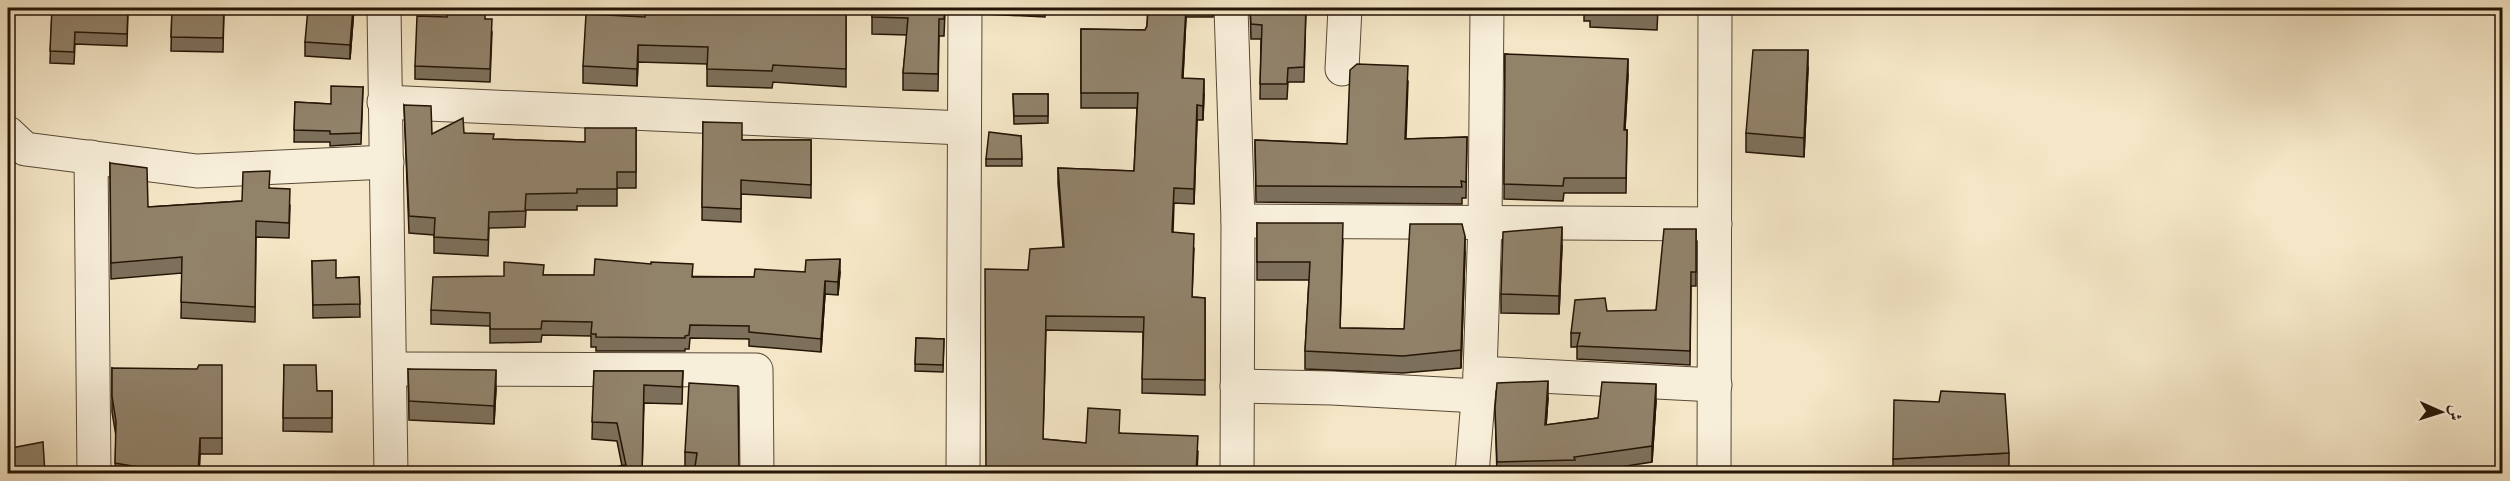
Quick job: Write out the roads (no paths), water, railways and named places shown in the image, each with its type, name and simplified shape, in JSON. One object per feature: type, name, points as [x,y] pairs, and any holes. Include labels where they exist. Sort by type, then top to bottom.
[{"type":"street","points":[[384,8],[392,473]]},
{"type":"street","points":[[963,474],[965,8]]},
{"type":"street","points":[[1231,8],[1238,221],[1237,474]]},
{"type":"street","points":[[1342,69],[1345,8]]},
{"type":"street","points":[[1472,474],[1479,385],[1485,222],[1487,8]]},
{"type":"street","points":[[1714,474],[1715,8]]},
{"type":"street","points":[[384,102],[963,129]]},
{"type":"street","points":[[13,144],[197,171],[387,162]]},
{"type":"street","points":[[91,157],[94,474]]},
{"type":"street","points":[[1238,221],[1715,224]]},
{"type":"street","points":[[390,369],[756,370],[757,474]]},
{"type":"street","points":[[1237,386],[1332,388],[1715,384]]}]
